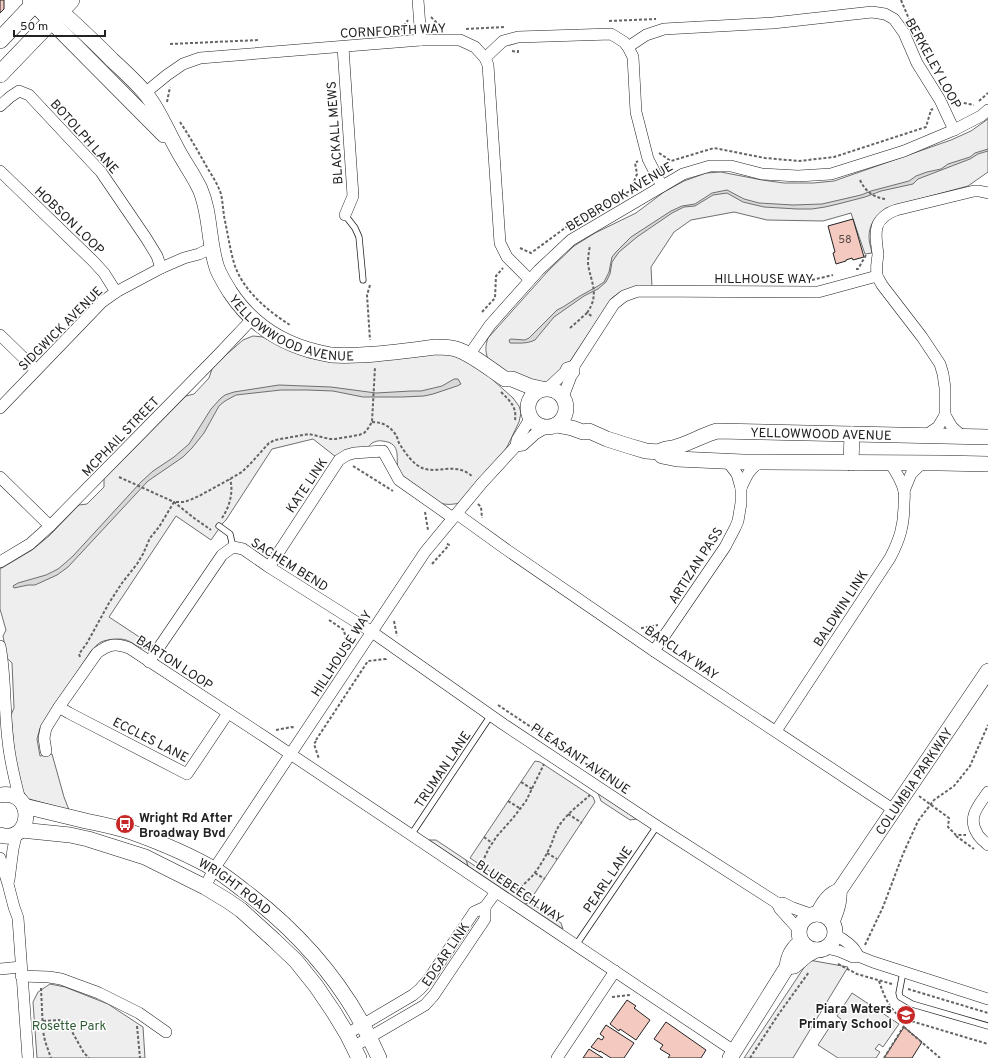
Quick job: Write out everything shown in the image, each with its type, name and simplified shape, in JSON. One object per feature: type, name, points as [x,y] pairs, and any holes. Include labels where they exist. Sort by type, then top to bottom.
[{"type":"main road","points":[[0,40],[48,5]]},
{"type":"main road","points":[[0,74],[48,5]]},
{"type":"street","points":[[418,0],[421,40]]},
{"type":"street","name":"YELLOWWOOD AVENUE","points":[[48,5],[104,52],[145,93],[155,106],[176,147],[200,188],[207,211],[212,249],[223,281],[236,301],[252,320],[270,333],[290,344],[329,355],[344,356],[445,347],[455,349],[469,355],[501,384],[508,385],[520,394],[529,412]]},
{"type":"street","name":"YELLOWWOOD AVENUE","points":[[48,5],[176,147]]},
{"type":"street","name":"BERKELEY LOOP","points":[[628,47],[646,36],[664,29],[772,22],[872,12],[885,14],[894,19],[904,33],[916,63],[943,106],[954,130]]},
{"type":"street","points":[[530,280],[507,257],[500,243],[488,65],[485,58],[503,41],[518,37],[611,34],[624,42],[633,57],[636,112],[647,156],[662,186]]},
{"type":"street","name":"CORNFORTH WAY","points":[[145,93],[183,64],[200,58],[421,40],[460,40],[475,46],[485,58]]},
{"type":"street","name":"BLACKALL MEWS","points":[[343,47],[353,196],[345,215]]},
{"type":"street","name":"BOTOLPH LANE","points":[[0,106],[19,91],[29,95],[101,172],[146,238],[157,256],[161,268]]},
{"type":"street","name":"BEDBROOK AVENUE","points":[[469,355],[490,325],[539,270],[571,240],[683,174],[710,166],[731,166],[762,174],[798,176],[831,174],[904,151],[954,130],[981,116],[988,110]]},
{"type":"street","name":"HOBSON LOOP","points":[[0,171],[94,262],[104,273],[116,292]]},
{"type":"street","points":[[926,435],[938,427],[945,414],[945,388],[943,374],[940,364],[922,337],[882,285],[877,276],[877,228],[885,215],[896,210],[979,190],[988,193]]},
{"type":"street","name":"SIDGWICK AVENUE","points":[[0,408],[102,302],[116,292],[161,268],[184,258],[212,249]]},
{"type":"street","name":"HILLHOUSE WAY","points":[[564,404],[571,376],[574,372],[574,366],[614,304],[624,296],[638,291],[818,292],[877,276]]},
{"type":"street","name":"MCPHAIL STREET","points":[[0,562],[30,544],[50,526],[252,320]]},
{"type":"street","points":[[0,335],[36,370]]},
{"type":"street","name":"HILLHOUSE WAY","points":[[545,389],[565,372],[567,368],[574,366]]},
{"type":"street","name":"YELLOWWOOD AVENUE","points":[[501,384],[512,378],[522,383],[545,389]]},
{"type":"street","points":[[545,389],[558,392],[564,404],[564,417],[561,422],[551,426],[540,426],[535,423],[529,412],[530,399],[533,395],[545,389]]},
{"type":"street","name":"YELLOWWOOD AVENUE","points":[[564,404],[573,417],[586,424],[589,431]]},
{"type":"street","name":"HILLHOUSE WAY","points":[[205,887],[214,869],[425,552],[516,446],[517,440],[529,412]]},
{"type":"street","points":[[945,414],[952,426],[962,436]]},
{"type":"street","name":"YELLOWWOOD AVENUE","points":[[551,426],[572,428],[583,432],[589,431],[629,446],[646,451],[659,452],[662,449],[680,446],[717,431],[988,437]]},
{"type":"street","name":"HILLHOUSE WAY","points":[[516,446],[523,445],[536,434],[551,426]]},
{"type":"street","points":[[852,434],[852,463]]},
{"type":"street","name":"KATE LINK","points":[[269,567],[339,460],[354,453],[383,451],[399,480],[455,516]]},
{"type":"street","name":"YELLOWWOOD AVENUE","points":[[659,452],[662,456],[677,459],[727,461],[988,464]]},
{"type":"street","name":"ARTIZAN PASS","points":[[727,461],[737,474],[742,488]]},
{"type":"street","name":"ARTIZAN PASS","points":[[654,651],[732,536],[740,512],[742,488],[748,472],[752,467],[760,462]]},
{"type":"street","name":"BALDWIN LINK","points":[[776,731],[886,564],[896,546],[903,527],[904,492],[899,478],[890,463]]},
{"type":"street","name":"BALDWIN LINK","points":[[904,492],[911,474],[922,463]]},
{"type":"street","points":[[0,477],[50,526]]},
{"type":"street","name":"BARCLAY WAY","points":[[455,516],[654,651],[894,810]]},
{"type":"street","name":"SACHEM BEND","points":[[149,662],[222,555],[233,546],[244,549],[269,567],[372,632]]},
{"type":"street","name":"PLEASANT AVENUE","points":[[372,632],[491,715],[777,904],[800,936]]},
{"type":"street","name":"BARTON LOOP","points":[[46,751],[44,732],[59,707],[98,653],[104,648],[113,645],[121,645],[129,648],[291,755]]},
{"type":"street","points":[[0,646],[12,773],[26,813],[26,820],[19,831],[13,849],[8,884]]},
{"type":"street","name":"COLUMBIA PARKWAY","points":[[833,928],[838,907],[839,891],[988,671]]},
{"type":"street","name":"ECCLES LANE","points":[[59,707],[187,774],[228,713]]},
{"type":"street","name":"BLUEBEECH WAY","points":[[291,755],[615,971],[732,1054]]},
{"type":"street","points":[[988,792],[975,812],[973,824],[977,834],[988,845]]},
{"type":"street","name":"WRIGHT ROAD","points":[[0,795],[8,794],[15,796],[22,803],[153,840],[214,869],[263,905],[307,946],[323,964],[367,1030],[379,1058]]},
{"type":"street","name":"WRIGHT ROAD","points":[[0,835],[10,836],[19,831],[70,835],[145,857],[205,887],[240,910],[296,961],[316,986],[333,1011],[353,1046]]},
{"type":"street","points":[[0,858],[18,918],[28,1058]]},
{"type":"street","name":"COLUMBIA PARKWAY","points":[[815,915],[821,905],[833,892],[839,891]]},
{"type":"street","name":"EDGAR LINK","points":[[353,1046],[367,1030],[420,989],[428,980],[474,912],[485,907],[496,892]]},
{"type":"street","name":"PLEASANT AVENUE","points":[[777,904],[783,903],[815,915]]},
{"type":"street","points":[[732,1054],[787,967],[788,960],[800,936],[804,920],[815,915],[823,915],[828,918],[840,937],[856,951],[858,956]]},
{"type":"street","points":[[787,967],[794,966],[807,955],[830,945],[834,940],[833,928]]},
{"type":"street","points":[[800,936],[806,946],[810,949],[839,951],[853,957],[858,956],[988,999]]},
{"type":"street","points":[[0,969],[61,979],[99,993],[139,1013],[166,1032]]},
{"type":"street","points":[[557,1058],[615,971]]},
{"type":"lane","points":[[345,215],[355,228],[359,237],[363,279]]},
{"type":"lane","points":[[219,526],[230,534],[233,546]]},
{"type":"lane","name":"TRUMAN LANE","points":[[411,835],[491,715]]},
{"type":"lane","name":"PEARL LANE","points":[[576,945],[657,826]]},
{"type":"lane","points":[[904,972],[900,986],[900,997],[918,1006],[988,1026]]},
{"type":"path","points":[[901,0],[910,21]]},
{"type":"path","points":[[520,248],[531,253],[580,217],[630,191],[636,174],[635,163],[655,151],[671,161],[714,148],[765,158],[799,161],[834,157],[926,127],[931,110],[954,101],[974,106],[988,93]]},
{"type":"path","points":[[860,180],[869,193],[885,199]]},
{"type":"path","points":[[587,313],[594,294],[588,257],[590,245]]},
{"type":"path","points":[[482,312],[496,298],[496,276],[510,260]]},
{"type":"path","points":[[363,279],[370,276],[368,294],[370,340]]},
{"type":"path","points":[[262,304],[278,318],[290,325]]},
{"type":"path","points":[[174,502],[190,500],[242,472],[269,443],[275,440],[309,434],[330,439],[341,439],[364,433],[372,422],[376,365]]},
{"type":"path","points":[[501,384],[515,410],[515,420]]},
{"type":"path","points":[[372,422],[385,424],[391,429],[399,443],[412,460],[424,469],[435,470],[455,468],[469,473],[473,477]]},
{"type":"path","points":[[343,458],[394,492]]},
{"type":"path","points":[[469,482],[477,472]]},
{"type":"path","points":[[119,477],[174,502],[214,532]]},
{"type":"path","points":[[221,520],[229,504],[232,492],[230,479]]},
{"type":"path","points":[[470,498],[481,507],[483,523]]},
{"type":"path","points":[[83,660],[80,658],[79,654],[87,644],[109,603],[137,564],[150,538],[159,527],[174,502]]},
{"type":"path","points":[[420,508],[426,512],[428,530],[449,545],[431,565]]},
{"type":"path","points":[[324,616],[344,630],[347,646],[368,662],[386,659],[398,639],[394,621],[398,615]]},
{"type":"path","points":[[635,624],[642,628],[658,626],[660,622],[670,628]]},
{"type":"path","points":[[316,740],[368,662]]},
{"type":"path","points":[[497,704],[629,792]]},
{"type":"path","points":[[858,956],[883,907],[903,854],[918,821],[930,804],[954,786],[970,766],[988,725]]},
{"type":"path","points":[[480,867],[492,843],[526,801],[544,763]]},
{"type":"path","points":[[521,782],[532,789]]},
{"type":"path","points":[[909,788],[949,818],[948,827],[956,835],[977,834]]},
{"type":"path","points":[[516,890],[524,885],[535,873],[547,853],[558,828],[568,814],[591,794]]},
{"type":"path","points":[[508,801],[521,809]]},
{"type":"path","points":[[568,814],[582,823]]},
{"type":"path","points":[[484,837],[492,843]]},
{"type":"path","points":[[547,853],[558,859]]},
{"type":"path","points":[[535,873],[544,879]]},
{"type":"path","points":[[834,962],[857,974],[988,1013]]},
{"type":"path","points":[[750,1058],[778,1015],[812,968]]},
{"type":"path","points":[[879,980],[888,1004],[901,1018],[988,1044]]},
{"type":"path","points":[[41,988],[43,1031],[51,1058]]},
{"type":"path","points":[[598,996],[609,1003],[613,997],[630,994]]},
{"type":"path","points":[[884,1058],[918,1006]]},
{"type":"path","points":[[43,1021],[59,1020],[66,1023],[84,1053],[89,1058]]},
{"type":"path","points":[[137,1026],[140,1058]]},
{"type":"path","points":[[904,1027],[940,1058]]},
{"type":"green space","points":[[988,119],[988,172],[968,186],[886,208],[876,217],[870,228],[869,239],[872,253],[865,254],[851,213],[823,221],[767,220],[734,212],[691,220],[674,232],[651,267],[652,287],[619,293],[612,298],[571,360],[559,373],[544,384],[516,378],[489,361],[486,350],[488,338],[548,271],[574,246],[595,233],[636,213],[664,192],[684,181],[706,173],[721,172],[784,183],[834,181],[951,140],[971,131]]},
{"type":"green space","points":[[253,336],[263,337],[309,358],[339,362],[448,353],[469,362],[485,373],[513,398],[519,406],[521,413],[519,422],[507,447],[495,464],[460,503],[440,503],[407,480],[399,472],[396,449],[389,442],[376,441],[364,450],[336,457],[313,439],[272,449],[226,520],[211,540],[176,516],[109,617],[153,646],[146,649],[126,640],[120,639],[107,640],[98,644],[91,651],[40,728],[37,739],[40,756],[52,754],[69,810],[29,799],[21,789],[16,769],[11,715],[14,708],[12,663],[7,658],[3,636],[6,630],[0,609],[0,569],[32,550],[49,536],[79,505],[87,504],[104,487],[104,479],[186,396],[194,394],[209,378],[212,369],[243,340]]},
{"type":"green space","points":[[535,761],[540,762],[593,797],[595,802],[531,899],[470,858]]},
{"type":"green space","points":[[466,860],[531,903],[525,904],[468,866]]},
{"type":"green space","points":[[809,960],[848,967],[793,1058],[744,1058]]},
{"type":"green space","name":"Rosette Park","points":[[50,984],[65,987],[108,1004],[143,1027],[145,1058],[37,1058],[33,1002],[38,992]]},
{"type":"green space","points":[[852,993],[899,1024],[883,1047],[879,1044],[875,1049],[880,1052],[876,1058],[838,1058],[818,1045],[833,1022],[838,1024],[841,1019],[837,1016]]},
{"type":"shaded area","points":[[988,149],[988,151],[978,154],[970,159],[918,179],[913,184],[881,191],[865,197],[825,207],[797,209],[764,207],[743,202],[727,193],[713,195],[695,206],[684,207],[672,213],[637,237],[619,252],[612,262],[610,274],[606,282],[598,289],[584,296],[554,317],[535,340],[526,343],[510,343],[509,340],[511,339],[525,340],[529,338],[557,310],[604,282],[609,272],[612,257],[631,237],[671,211],[682,206],[695,204],[712,193],[727,190],[744,199],[759,203],[793,205],[822,204],[861,195],[909,181],[916,176],[941,169],[948,164]]},
{"type":"shaded area","points":[[454,379],[458,379],[461,384],[424,396],[363,397],[333,391],[308,390],[281,390],[236,395],[219,406],[204,433],[192,448],[183,457],[148,481],[68,567],[57,575],[35,585],[14,588],[13,586],[18,583],[46,575],[58,569],[73,556],[141,482],[189,444],[211,409],[225,395],[234,392],[279,385],[331,387],[376,393],[421,391],[442,386]]},
{"type":"shaded area","points":[[598,793],[637,819],[630,820],[601,801]]},
{"type":"shaded area","points":[[429,840],[436,840],[466,860],[468,866]]},
{"type":"shaded area","points":[[531,903],[561,923],[563,929],[525,904]]},
{"type":"building","points":[[0,0],[4,0],[4,9],[0,13]]},
{"type":"building","points":[[853,219],[864,257],[853,260],[852,258],[836,264],[833,253],[835,252],[828,226]]},
{"type":"building","points":[[627,1000],[636,1006],[634,1008],[650,1020],[636,1040],[620,1029],[619,1031],[610,1024]]},
{"type":"building","points":[[666,1022],[706,1050],[701,1058],[668,1058],[670,1055],[660,1049],[663,1045],[654,1039]]},
{"type":"building","points":[[606,1025],[634,1043],[624,1058],[611,1058],[591,1047],[598,1038],[602,1040],[604,1037],[600,1034]]},
{"type":"building","points":[[904,1027],[922,1042],[912,1058],[884,1058]]},
{"type":"building","points":[[589,1049],[603,1058],[583,1058]]},
{"type":"place","name":"Wright Rd After Broadway Bvd","points":[[125,824]]},
{"type":"place","name":"Piara Waters Primary School","points":[[906,1015]]}]
